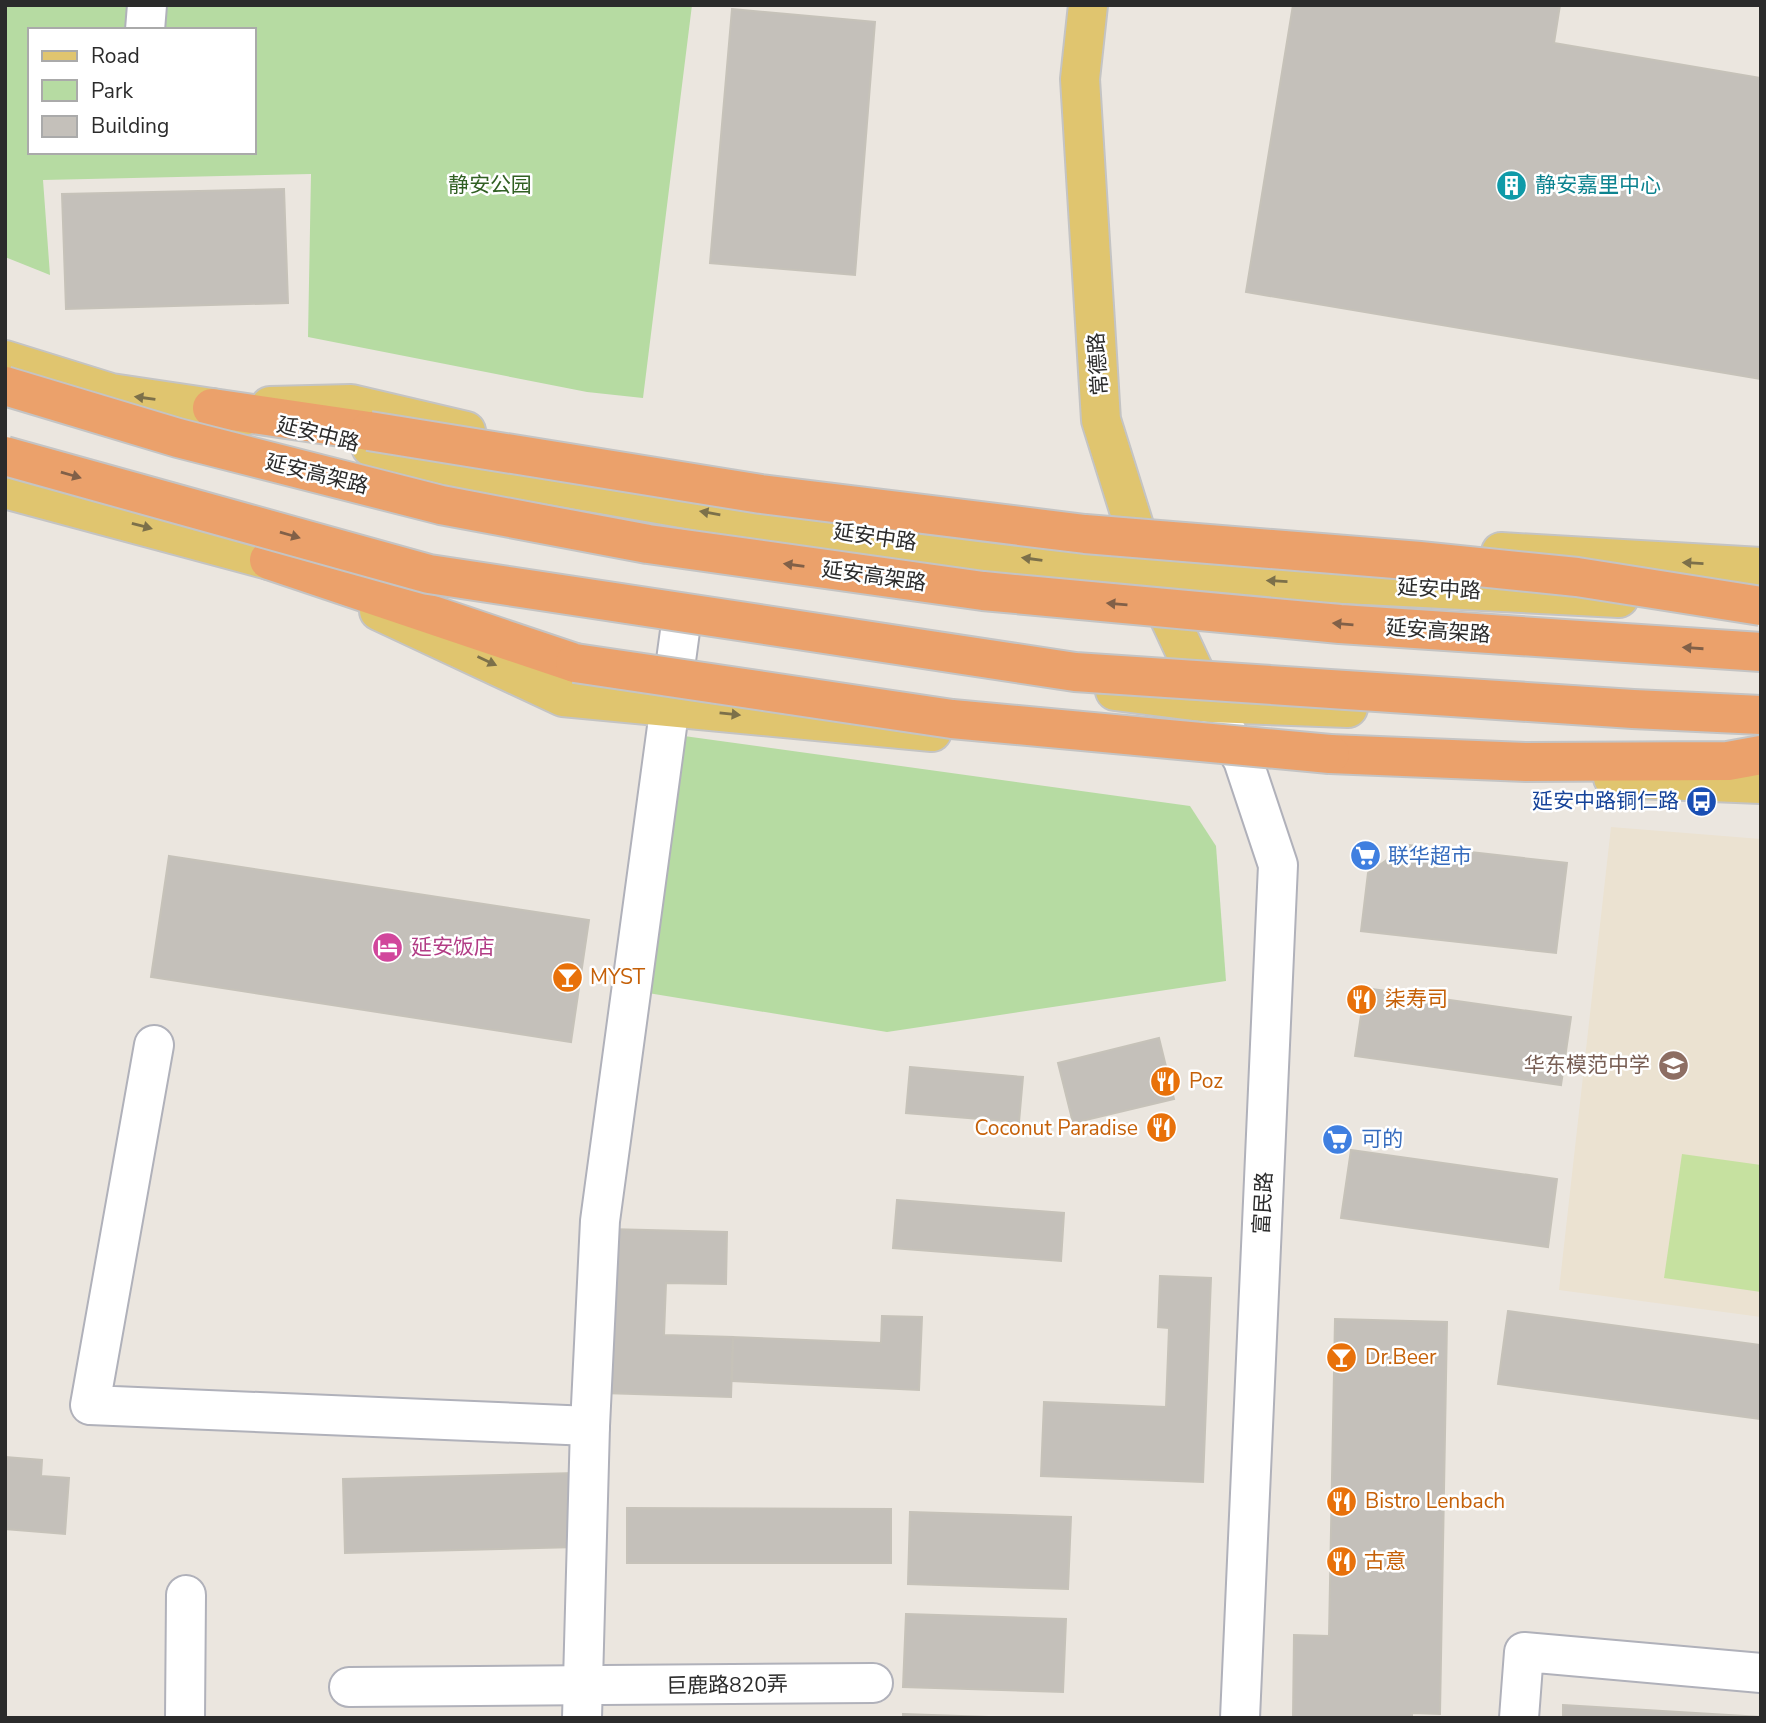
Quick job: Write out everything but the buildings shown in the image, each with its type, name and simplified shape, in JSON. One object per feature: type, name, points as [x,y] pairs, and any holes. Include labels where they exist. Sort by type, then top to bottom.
[{"type":"highway","name":"延安高架路","points":[[5,386],[178,438],[441,505],[648,544],[983,592],[1340,624],[1761,652]]},
{"type":"highway","points":[[212,408],[761,494],[1085,534],[1420,561],[1577,577],[1761,605]]},
{"type":"highway","points":[[5,456],[429,574],[1075,672],[1761,715]]},
{"type":"highway","points":[[269,560],[575,663],[952,719],[1330,754],[1526,762],[1728,761],[1761,755]]},
{"type":"main road","name":"常德路","points":[[1088,5],[1080,79],[1101,420],[1149,574],[1209,703]]},
{"type":"main road","name":"延安中路","points":[[5,360],[111,393],[212,408],[469,471],[764,522],[1149,574],[1761,605]]},
{"type":"main road","points":[[212,408],[351,404],[577,457],[812,483],[1135,531],[1761,567]]},
{"type":"main road","points":[[5,488],[269,560],[680,631],[1047,683],[1209,703],[1761,724]]},
{"type":"main road","points":[[269,560],[563,697],[1243,760],[1761,784]]},
{"type":"street","points":[[145,28],[147,5]]},
{"type":"street","points":[[582,1702],[590,1426],[600,1221],[680,631]]},
{"type":"street","name":"富民路","points":[[1209,703],[1243,760],[1278,865],[1240,1718]]},
{"type":"street","points":[[154,1045],[90,1405],[590,1426]]},
{"type":"street","points":[[186,1595],[186,1718]]},
{"type":"street","points":[[1519,1718],[1524,1652],[1761,1673]]},
{"type":"street","name":"巨鹿路820弄","points":[[349,1687],[582,1702],[873,1683]]},
{"type":"shaded area","name":"华东模范中学","points":[[1611,827],[1761,839],[1761,1317],[1559,1290]]},
{"type":"green space","name":"静安公园","points":[[5,5],[692,5],[643,398],[587,392],[308,337],[311,174],[43,180],[50,275],[5,257]]},
{"type":"green space","points":[[684,736],[1190,806],[1216,846],[1226,981],[887,1032],[648,993]]},
{"type":"green space","points":[[1682,1154],[1761,1165],[1761,1292],[1664,1278]]},
{"type":"place","name":"静安嘉里中心","points":[[1512,185]]},
{"type":"place","name":"延安中路铜仁路","points":[[1702,801]]},
{"type":"place","name":"联华超市","points":[[1365,856]]},
{"type":"place","name":"延安饭店","points":[[388,947]]},
{"type":"place","name":"MYST","points":[[567,977]]},
{"type":"place","name":"柒寿司","points":[[1362,999]]},
{"type":"place","name":"华东模范中学","points":[[1673,1065]]},
{"type":"place","name":"Poz","points":[[1166,1081]]},
{"type":"place","name":"Coconut Paradise","points":[[1161,1128]]},
{"type":"place","name":"可的","points":[[1338,1139]]},
{"type":"place","name":"Dr.Beer","points":[[1342,1357]]},
{"type":"place","name":"Bistro Lenbach","points":[[1342,1501]]},
{"type":"place","name":"古意","points":[[1341,1561]]}]
